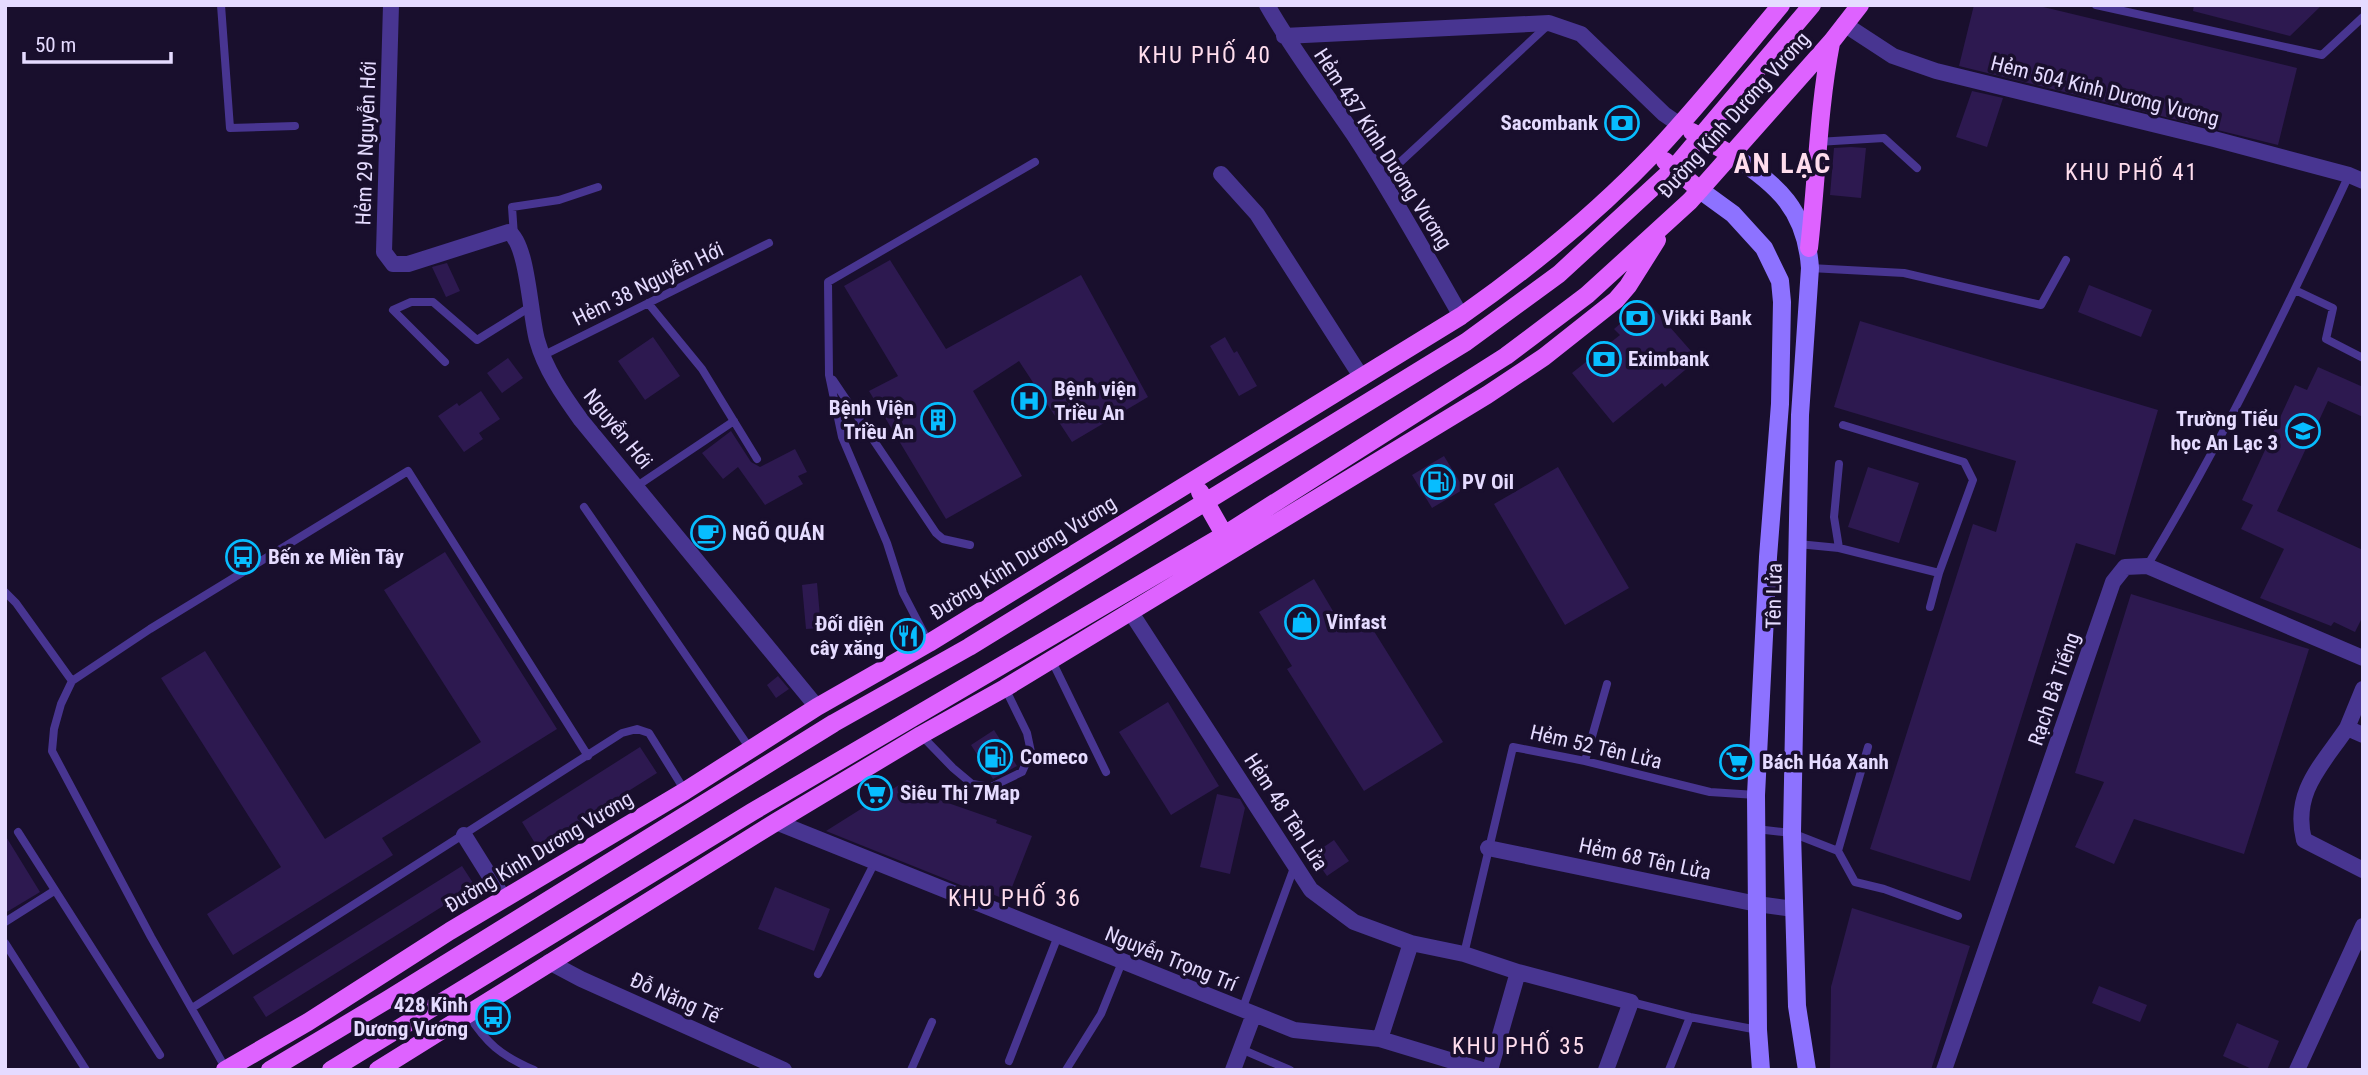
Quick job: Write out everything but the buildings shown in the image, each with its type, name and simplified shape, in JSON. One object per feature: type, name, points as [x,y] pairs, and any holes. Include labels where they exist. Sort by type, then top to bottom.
[{"type":"main road","name":"Đường Kinh Dương Vương","points":[[226,1070],[1461,316],[1513,280],[1572,231],[1655,152],[1782,5]]},
{"type":"main road","name":"Đường Kinh Dương Vương","points":[[270,1070],[834,723],[969,647],[1466,342],[1559,274],[1674,168],[1812,5]]},
{"type":"main road","name":"Đường Kinh Dương Vương","points":[[378,1070],[776,822],[1005,688],[1130,611],[1506,356],[1587,295],[1700,190],[1832,41],[1860,5]]},
{"type":"main road","points":[[1809,248],[1816,188],[1822,88],[1832,41]]},
{"type":"main road","points":[[1680,125],[1732,155]]},
{"type":"main road","points":[[1655,152],[1700,190]]},
{"type":"main road","name":"Tên Lửa","points":[[1732,155],[1764,177],[1787,200],[1799,218],[1809,248],[1800,415],[1792,833],[1797,1006],[1807,1070]]},
{"type":"main road","name":"Tên Lửa","points":[[1700,190],[1733,214],[1764,248],[1780,281],[1782,302],[1780,404],[1768,557],[1756,795],[1758,1030],[1761,1070]]},
{"type":"main road","points":[[1192,480],[1228,542]]},
{"type":"main road","name":"Đường Kinh Dương Vương","points":[[331,1070],[752,812],[1119,596],[1228,542]]},
{"type":"main road","points":[[1119,596],[1130,611]]},
{"type":"main road","points":[[685,791],[696,809]]},
{"type":"main road","points":[[752,812],[776,822]]},
{"type":"main road","points":[[504,899],[534,947],[549,962]]},
{"type":"street","name":"Hẻm 29 Nguyễn Hới","points":[[391,5],[384,252],[393,264],[408,264],[509,232],[514,236]]},
{"type":"street","name":"Hẻm 437 Kinh Dương Vương","points":[[1267,5],[1284,36],[1354,136],[1461,316]]},
{"type":"street","points":[[1284,36],[1549,23],[1581,34],[1664,114],[1680,125]]},
{"type":"street","name":"Hẻm 504 Kinh Dương Vương","points":[[1844,24],[1893,56],[1936,71],[2214,139],[2356,178]]},
{"type":"street","points":[[1221,174],[1257,214],[1362,378]]},
{"type":"street","name":"Nguyễn Hới","points":[[514,236],[518,242],[527,281],[536,338],[542,356],[561,392],[581,420],[817,707]]},
{"type":"street","points":[[2147,566],[2363,658]]},
{"type":"street","name":"Rạch Bà Tiếng","points":[[1944,1070],[2113,582],[2125,567],[2147,566]]},
{"type":"street","name":"Hẻm 48 Tên Lửa","points":[[1130,611],[1311,890],[1354,922],[1411,943],[1464,954],[1518,972],[1631,1002]]},
{"type":"street","points":[[2363,689],[2347,728],[2307,786],[2299,821],[2304,839],[2363,870]]},
{"type":"street","points":[[2347,728],[2363,735]]},
{"type":"street","name":"Nguyễn Trọng Trí","points":[[776,822],[1294,1030],[1380,1039],[1482,1070]]},
{"type":"street","points":[[464,835],[504,899]]},
{"type":"street","name":"Hẻm 68 Tên Lửa","points":[[1488,848],[1757,904],[1794,909]]},
{"type":"street","points":[[2297,1070],[2363,926]]},
{"type":"street","points":[[1380,1039],[1411,943]]},
{"type":"street","name":"Đỗ Năng Tế","points":[[549,962],[784,1070]]},
{"type":"street","points":[[1490,1070],[1518,972]]},
{"type":"street","points":[[1606,1070],[1631,1002]]},
{"type":"street","points":[[1233,1070],[1241,1049],[1248,1012]]},
{"type":"lane","points":[[221,5],[230,128],[295,126]]},
{"type":"lane","points":[[2096,5],[2322,55],[2363,17]]},
{"type":"lane","points":[[1381,180],[1549,23]]},
{"type":"lane","points":[[1817,142],[1884,138],[1917,169]]},
{"type":"lane","points":[[929,643],[903,593],[887,542],[842,437],[830,375],[828,282],[1035,162]]},
{"type":"lane","points":[[2147,566],[2191,494],[2295,290],[2356,178]]},
{"type":"lane","points":[[514,236],[512,207],[559,200],[597,187]]},
{"type":"lane","name":"Hẻm 38 Nguyễn Hới","points":[[542,356],[769,243]]},
{"type":"lane","points":[[1810,268],[1904,273],[2041,305],[2066,260]]},
{"type":"lane","points":[[2295,290],[2333,308],[2326,339],[2363,358]]},
{"type":"lane","points":[[445,362],[393,310],[411,302],[433,302],[477,341],[530,307]]},
{"type":"lane","points":[[648,303],[702,369],[757,459]]},
{"type":"lane","points":[[830,375],[936,533],[943,539],[970,545]]},
{"type":"lane","points":[[637,486],[734,421]]},
{"type":"lane","points":[[1843,425],[1964,462],[1973,480],[1939,573],[1930,607]]},
{"type":"lane","points":[[1839,464],[1834,517],[1839,548]]},
{"type":"lane","points":[[226,1070],[151,937],[52,751],[54,729],[61,704],[72,681],[115,650],[408,471],[588,755]]},
{"type":"lane","points":[[584,507],[751,750]]},
{"type":"lane","points":[[1798,544],[1839,548],[1939,573]]},
{"type":"lane","points":[[5,592],[16,603],[72,681]]},
{"type":"lane","points":[[1051,659],[1106,772]]},
{"type":"lane","points":[[1585,761],[1607,684]]},
{"type":"lane","points":[[921,735],[972,784],[990,787],[1022,772],[1031,752],[1027,733],[1005,688]]},
{"type":"lane","points":[[192,1007],[622,733],[637,729],[649,733],[685,791]]},
{"type":"lane","name":"Hẻm 52 Tên Lửa","points":[[1464,954],[1513,747],[1585,761],[1710,792],[1756,795]]},
{"type":"lane","points":[[1868,747],[1839,851],[1854,882],[1884,889],[1958,916]]},
{"type":"lane","points":[[1756,829],[1792,833],[1839,851]]},
{"type":"lane","points":[[18,832],[160,1055]]},
{"type":"lane","points":[[818,974],[875,862]]},
{"type":"lane","points":[[1248,1012],[1294,865]]},
{"type":"lane","points":[[5,922],[54,891]]},
{"type":"lane","points":[[1009,1061],[1058,936]]},
{"type":"lane","points":[[5,943],[86,1070]]},
{"type":"lane","points":[[1066,1070],[1101,1014],[1122,962]]},
{"type":"lane","points":[[1631,1002],[1758,1030]]},
{"type":"lane","points":[[467,1013],[483,1038],[509,1059],[534,1070]]},
{"type":"lane","points":[[1669,1070],[1690,1017]]},
{"type":"lane","points":[[911,1070],[932,1022]]},
{"type":"lane","points":[[1241,1049],[1290,1070]]},
{"type":"place","name":"Sacombank","points":[[1622,123]]},
{"type":"place","name":"Vikki Bank","points":[[1637,318]]},
{"type":"place","name":"Eximbank","points":[[1604,359]]},
{"type":"place","name":"Bệnh viện Triều An","points":[[1029,401]]},
{"type":"place","name":"Bệnh Viện Triều An","points":[[938,420]]},
{"type":"place","name":"Trường Tiểu học An Lạc 3","points":[[2303,431]]},
{"type":"place","name":"PV Oil","points":[[1438,482]]},
{"type":"place","name":"NGÕ QUÁN","points":[[708,533]]},
{"type":"place","name":"Bến xe Miền Tây","points":[[243,557]]},
{"type":"place","name":"Vinfast","points":[[1302,622]]},
{"type":"place","name":"Đối diện cây xăng","points":[[908,636]]},
{"type":"place","name":"Comeco","points":[[995,757]]},
{"type":"place","name":"Bách Hóa Xanh","points":[[1737,762]]},
{"type":"place","name":"Siêu Thị 7Map","points":[[875,793]]},
{"type":"place","name":"428 Kinh Dương Vương","points":[[493,1017]]},
{"type":"district","name":"KHU PHỐ 40","points":[[1205,55]]},
{"type":"district","name":"AN LẠC","points":[[1783,163]]},
{"type":"district","name":"KHU PHỐ 41","points":[[2132,172]]},
{"type":"district","name":"KHU PHỐ 36","points":[[1015,898]]},
{"type":"district","name":"KHU PHỐ 35","points":[[1519,1046]]}]
